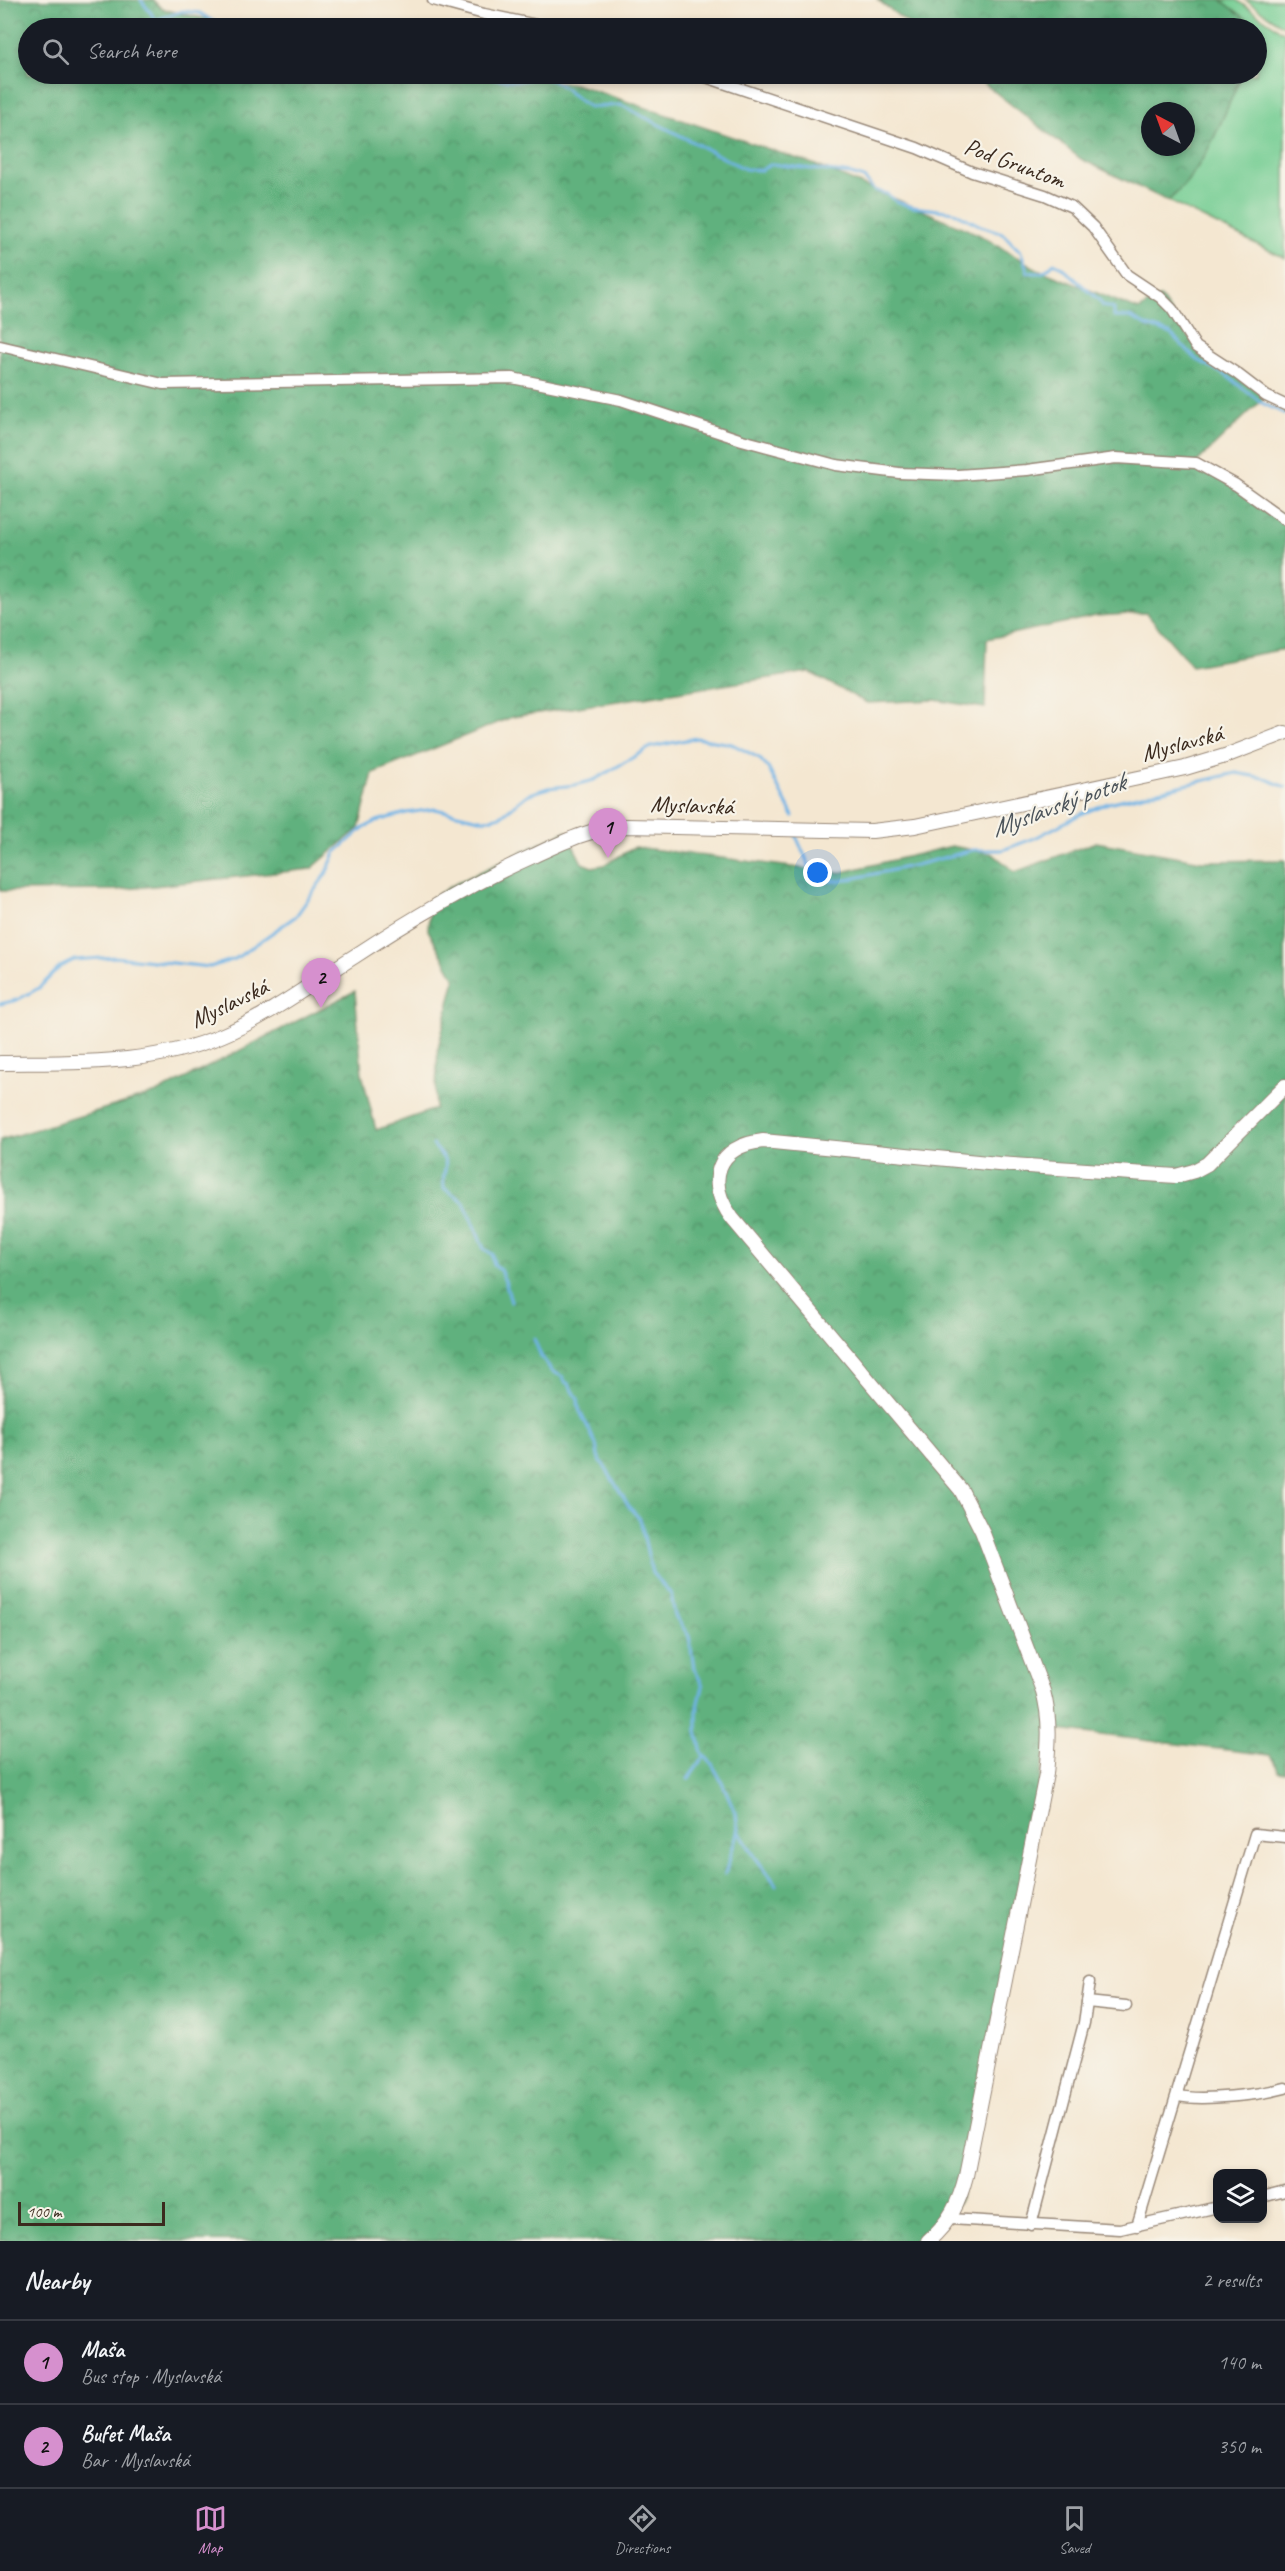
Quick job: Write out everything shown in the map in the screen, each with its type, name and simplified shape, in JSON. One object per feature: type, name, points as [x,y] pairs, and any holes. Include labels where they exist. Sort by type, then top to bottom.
[{"type":"street","points":[[433,0],[499,18]]},
{"type":"street","name":"Pod Gruntom","points":[[728,84],[918,148],[972,172],[1066,204],[1093,227],[1127,275],[1160,297],[1172,309],[1196,348],[1236,373],[1266,396],[1285,405]]},
{"type":"street","points":[[0,346],[162,384],[512,378],[621,400],[742,440],[836,465],[899,473],[958,475],[1027,470],[1116,458],[1196,463],[1236,485],[1285,520]]},
{"type":"street","name":"Myslavská","points":[[0,1063],[139,1059],[202,1043],[266,1013],[429,907],[476,881],[597,829],[627,826],[872,831],[915,826],[1185,768],[1225,756],[1285,733]]},
{"type":"street","points":[[934,2239],[950,2219],[959,2202],[966,2176],[1046,1774],[1050,1741],[1049,1716],[1043,1691],[988,1549],[972,1509],[961,1490],[732,1218],[718,1194],[718,1171],[726,1157],[735,1148],[750,1142],[763,1141],[998,1164],[1176,1176],[1194,1171],[1207,1164],[1285,1086]]},
{"type":"street","points":[[1137,2226],[1255,1834],[1285,1837]]},
{"type":"street","points":[[1031,2224],[1084,2024],[1090,1982]]},
{"type":"street","points":[[1088,2002],[1126,2006]]},
{"type":"street","points":[[1178,2096],[1192,2098],[1227,2096],[1285,2088]]},
{"type":"street","points":[[1267,2196],[1285,2191]]},
{"type":"street","points":[[950,2219],[1119,2229],[1213,2209]]},
{"type":"green space","points":[[0,0],[153,0],[162,9],[201,18],[18,18],[18,84],[575,84],[813,164],[978,234],[1037,269],[1139,310],[1160,297],[1196,347],[1266,396],[1196,463],[1285,521],[1285,649],[1192,666],[1146,613],[1096,616],[987,639],[985,708],[935,700],[867,703],[809,672],[512,717],[373,773],[359,828],[311,869],[117,890],[0,891]]},
{"type":"green space","points":[[878,0],[1221,0],[1245,18],[901,18]]},
{"type":"green space","points":[[1221,0],[1236,0],[1263,18],[1245,18]]},
{"type":"green space","points":[[1245,0],[1285,0],[1285,27]]},
{"type":"green space","points":[[1267,21],[1285,33],[1285,258],[1168,201],[1193,174],[1220,125],[1238,84],[1267,84]]},
{"type":"green space","points":[[985,84],[1238,84],[1212,142],[1193,174],[1168,201],[1081,159]]},
{"type":"green space","points":[[566,831],[582,863],[592,867],[604,865],[635,847],[839,873],[952,846],[993,854],[1015,872],[1096,842],[1202,861],[1285,860],[1285,1772],[1279,1771],[1270,1755],[1050,1729],[959,2202],[923,2241],[0,2241],[0,1140],[157,1093],[355,991],[362,1074],[376,1130],[435,1109],[438,1048],[455,979],[428,930],[430,899],[455,884]]},
{"type":"waterway","points":[[141,0],[154,18]]},
{"type":"waterway","points":[[162,18],[183,11],[200,13],[208,18]]},
{"type":"waterway","points":[[558,84],[590,107],[621,105],[745,169],[761,170],[772,164],[851,174],[864,178],[874,190],[887,194],[897,202],[913,207],[954,212],[981,226],[1002,233],[1021,252],[1028,272],[1043,272],[1054,263],[1060,266],[1103,306],[1114,309],[1114,317],[1130,317],[1147,326],[1170,333],[1196,359],[1227,376],[1262,403],[1285,414]]},
{"type":"waterway","name":"Myslavský potok","points":[[0,1004],[17,1000],[39,988],[60,967],[74,960],[115,957],[210,967],[235,959],[296,916],[326,874],[335,853],[362,829],[377,821],[406,813],[435,809],[484,820],[501,816],[527,795],[548,788],[594,780],[651,747],[696,738],[732,744],[759,758],[768,768],[793,816]]},
{"type":"waterway","name":"Myslavský potok","points":[[796,836],[812,872],[819,880],[841,881],[973,850],[1003,850],[1037,837],[1108,803],[1236,773],[1264,778],[1285,787]]},
{"type":"waterway","points":[[433,1145],[446,1164],[444,1188],[464,1202],[484,1249],[492,1254],[494,1265],[500,1270],[511,1302]]},
{"type":"waterway","points":[[534,1339],[541,1356],[552,1371],[563,1377],[578,1399],[579,1409],[596,1444],[598,1456],[630,1508],[640,1519],[652,1573],[671,1594],[675,1616],[689,1636],[694,1668],[703,1686],[697,1711],[697,1731],[702,1753],[712,1764],[736,1814],[738,1830],[725,1874]]},
{"type":"waterway","points":[[688,1779],[704,1757]]},
{"type":"waterway","points":[[737,1831],[776,1885]]},
{"type":"place","name":"Maša","points":[[608,858]]},
{"type":"place","name":"Bufet Maša","points":[[321,1008]]}]
